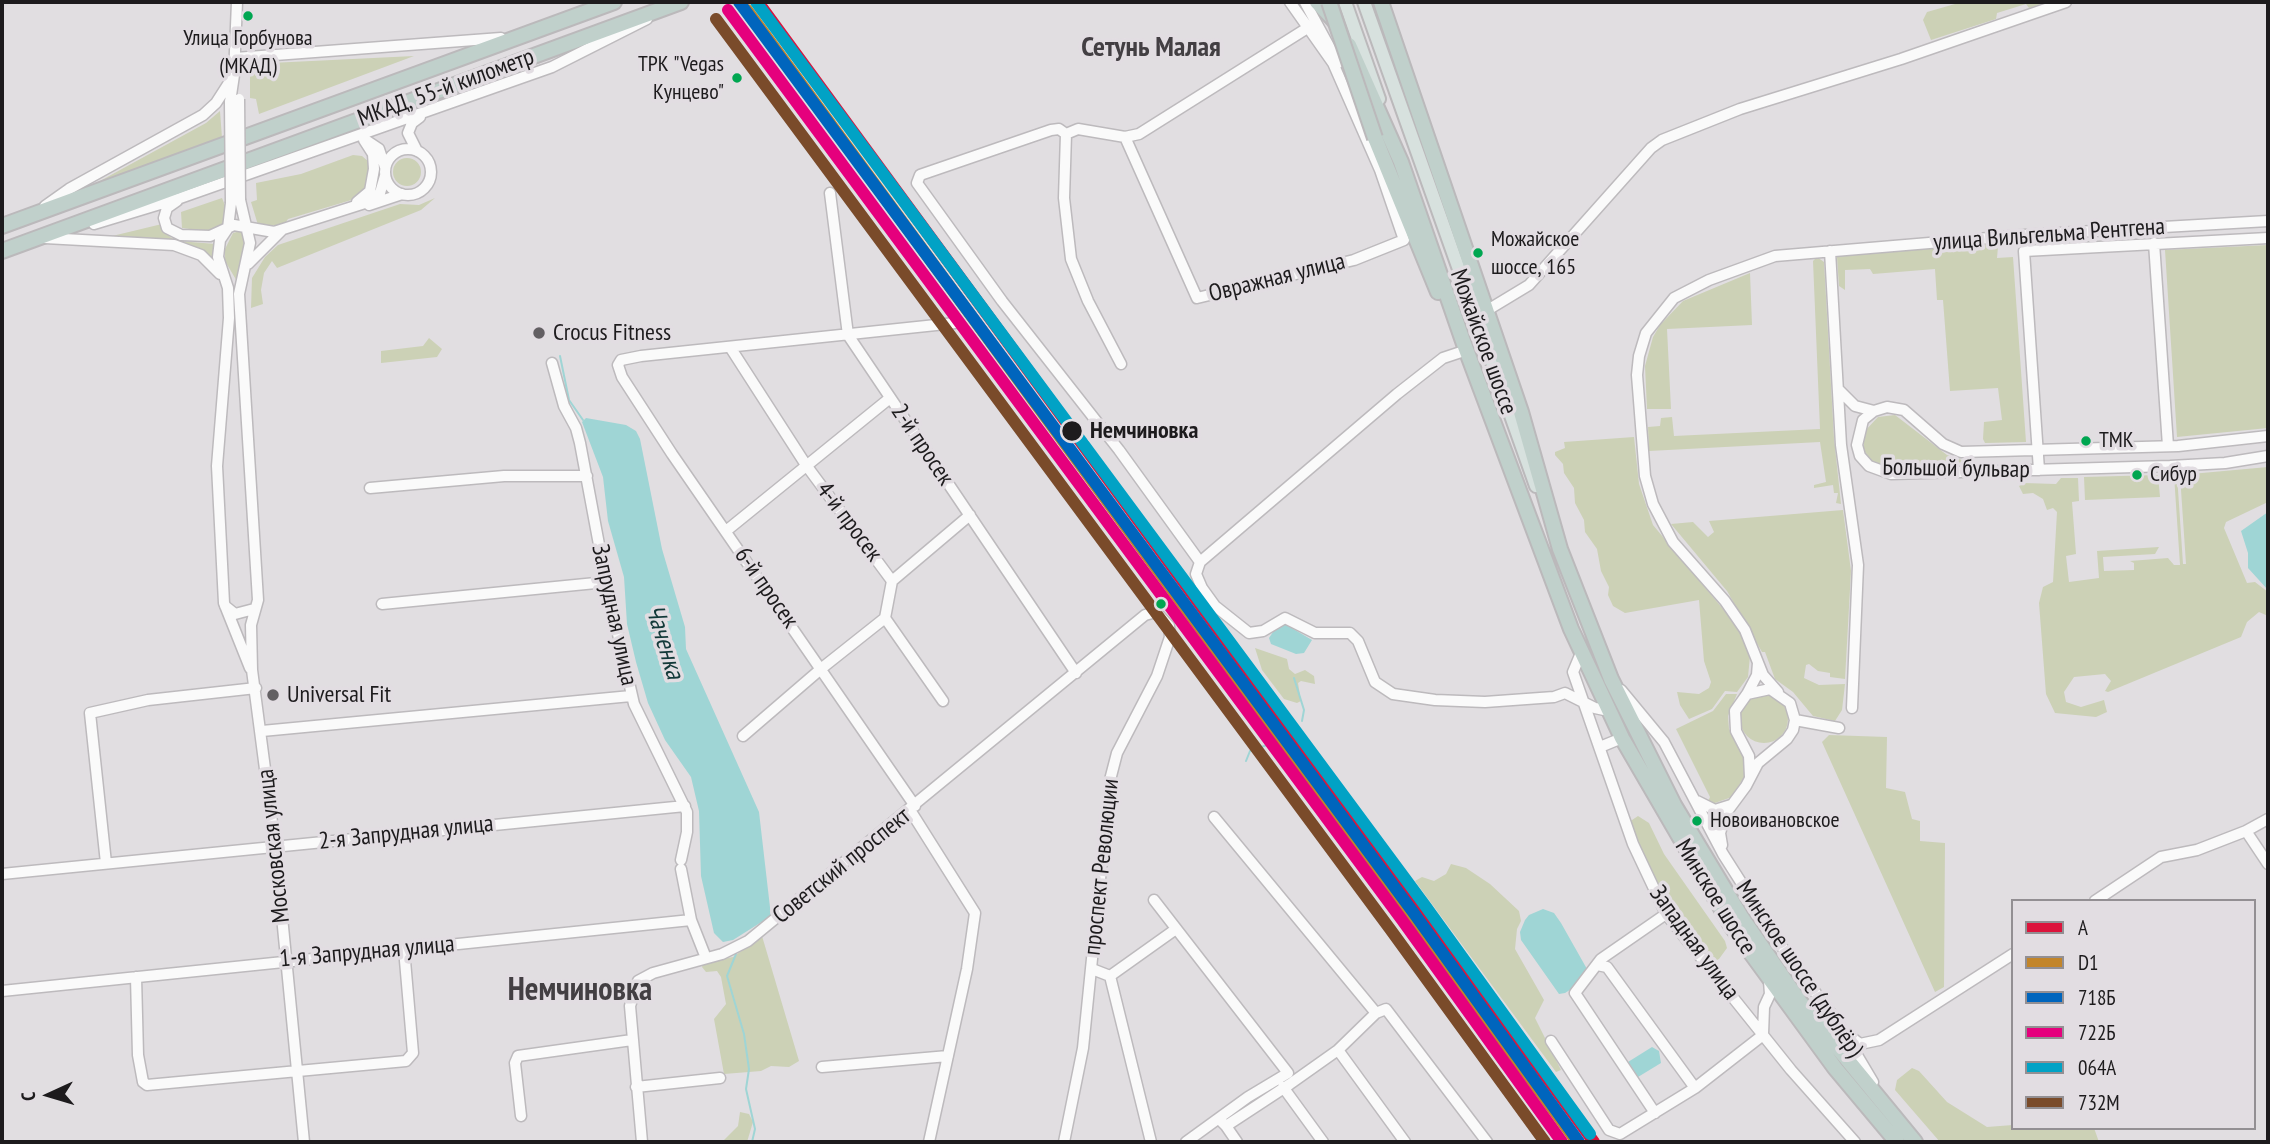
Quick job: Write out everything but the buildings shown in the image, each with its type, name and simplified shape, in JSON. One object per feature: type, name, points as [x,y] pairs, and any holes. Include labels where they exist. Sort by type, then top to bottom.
[{"type":"highway","name":"МКАД, 55-й километр","points":[[2,226],[614,2]]},
{"type":"highway","points":[[1317,2],[1327,6],[1351,48],[1401,162]]},
{"type":"highway","points":[[1383,2],[1521,412],[1560,549]]},
{"type":"highway","name":"МКАД, 55-й километр","points":[[2,251],[677,4]]},
{"type":"highway","points":[[1327,6],[1404,215],[1444,308],[1466,347]]},
{"type":"highway","name":"Можайское шоссе","points":[[1401,162],[1466,347],[1571,629]]},
{"type":"highway","name":"Можайское шоссе","points":[[1560,549],[1611,679]]},
{"type":"highway","name":"Минское шоссе","points":[[1571,629],[1622,738],[1701,877],[1769,980],[1897,1142]]},
{"type":"highway","name":"Минское шоссе","points":[[1611,679],[1674,805],[1742,918],[1800,1002],[1915,1142]]},
{"type":"main road","name":"Можайское шоссе","points":[[1345,2],[1401,162]]},
{"type":"main road","name":"Можайское шоссе","points":[[1363,2],[1560,549]]},
{"type":"street","points":[[235,202],[230,97],[234,75],[237,2]]},
{"type":"street","points":[[1290,2],[1333,63],[1356,113]]},
{"type":"street","points":[[1305,2],[1334,52],[1356,113]]},
{"type":"street","points":[[1486,311],[1529,285],[1651,148],[1662,140],[1740,109],[1901,59],[2066,2]]},
{"type":"street","points":[[23,243],[180,198],[552,67],[621,35],[677,4]]},
{"type":"street","points":[[1200,562],[919,187],[919,175],[1051,130],[1066,134],[1078,129],[1092,129],[1125,136],[1139,134],[1309,27]]},
{"type":"street","points":[[235,58],[465,43],[539,30]]},
{"type":"street","points":[[33,214],[69,189],[230,97],[234,75]]},
{"type":"street","points":[[345,209],[420,192],[429,181],[429,164],[409,139],[410,126],[435,109]]},
{"type":"street","name":"Овражная улица","points":[[1125,136],[1197,298],[1354,260],[1404,240],[1356,113]]},
{"type":"street","points":[[1066,134],[1064,198],[1071,259],[1087,301],[1121,364]]},
{"type":"street","points":[[332,144],[364,140],[379,149],[391,188],[402,194]]},
{"type":"street","points":[[345,209],[365,196],[372,184],[374,162],[364,140]]},
{"type":"street","points":[[180,198],[165,212],[165,223],[173,233],[209,236],[234,225],[267,232],[283,230],[376,196],[389,159],[400,150],[417,151]]},
{"type":"street","name":"2-й просек","points":[[830,193],[848,335],[1076,673]]},
{"type":"street","name":"Московская улица","points":[[235,202],[250,243],[240,285],[258,603],[251,625],[253,675]]},
{"type":"street","name":"Московская улица","points":[[235,202],[228,228],[218,248],[229,298],[217,466],[225,606],[256,688],[275,845],[304,1142]]},
{"type":"street","name":"улица Вильгельма Рентгена","points":[[1778,692],[1763,674],[1745,630],[1725,601],[1673,542],[1653,504],[1645,476],[1637,375],[1639,356],[1646,334],[1674,298],[1709,280],[1775,256],[2268,221]]},
{"type":"street","points":[[245,267],[283,230]]},
{"type":"street","points":[[45,238],[174,245],[201,255],[231,286],[240,285]]},
{"type":"street","name":"улица Вильгельма Рентгена","points":[[2038,450],[2024,251],[2268,239]]},
{"type":"street","points":[[2154,243],[2168,446]]},
{"type":"street","points":[[1830,251],[1842,445],[1858,565],[1852,708]]},
{"type":"street","points":[[730,347],[955,323]]},
{"type":"street","name":"6-й просек","points":[[730,347],[624,359],[619,363],[619,369],[726,531],[822,667],[913,808],[975,913],[929,1142]]},
{"type":"street","name":"4-й просек","points":[[730,347],[806,465],[892,581],[885,618]]},
{"type":"street","points":[[1466,347],[1443,358],[1397,394],[1200,562],[1196,574],[1215,606],[1242,630],[1258,633],[1285,618],[1315,633],[1350,632],[1358,640],[1375,682],[1393,694],[1434,700],[1485,702],[1554,697],[1565,693],[1609,711]]},
{"type":"street","name":"Запрудная улица","points":[[552,363],[564,406],[576,428],[631,696],[685,806],[688,822],[681,864],[691,920]]},
{"type":"street","points":[[1838,388],[1855,406],[1874,411]]},
{"type":"street","points":[[726,531],[890,398]]},
{"type":"street","name":"Большой бульвар","points":[[2268,436],[2232,443],[1961,452],[1943,444],[1905,410],[1887,407],[1874,411],[1863,420],[1857,432],[1857,450],[1863,460],[1873,470],[1884,473],[2225,463],[2268,456]]},
{"type":"street","points":[[1842,445],[1863,460]]},
{"type":"street","points":[[2038,450],[2039,470]]},
{"type":"street","points":[[370,488],[469,478],[587,476]]},
{"type":"street","points":[[892,581],[970,516]]},
{"type":"street","points":[[382,604],[606,582]]},
{"type":"street","points":[[225,606],[235,614],[254,610]]},
{"type":"street","name":"Советский проспект","points":[[642,1142],[630,1006],[638,981],[653,973],[706,958],[748,941],[1152,611]]},
{"type":"street","name":"проспект Революции","points":[[1064,1142],[1083,1048],[1113,765],[1157,677],[1170,637],[1164,619],[1152,611]]},
{"type":"street","points":[[743,736],[822,667],[885,618],[943,701]]},
{"type":"street","name":"Западная улица","points":[[1581,653],[1573,672],[1633,844],[1666,914],[1832,1119],[1856,1142]]},
{"type":"street","points":[[1750,777],[1749,756],[1734,721],[1735,710],[1757,675],[1758,659]]},
{"type":"street","name":"Минское шоссе (дублёр)","points":[[1611,679],[1658,733],[1729,862],[1777,939],[1838,1023],[1895,1119]]},
{"type":"street","points":[[106,863],[90,713],[148,700],[256,688]]},
{"type":"street","points":[[1729,862],[1720,833],[1731,805],[1758,763],[1787,739],[1795,720],[1790,704],[1778,692],[1762,689],[1747,694]]},
{"type":"street","points":[[262,731],[631,696]]},
{"type":"street","points":[[1795,720],[1839,728]]},
{"type":"street","points":[[1600,747],[1622,738]]},
{"type":"street","points":[[1741,739],[1749,746],[1772,749]]},
{"type":"street","points":[[1691,794],[1707,808],[1731,805]]},
{"type":"street","name":"2-я Запрудная улица","points":[[2,874],[685,806]]},
{"type":"street","points":[[1214,817],[1376,1013]]},
{"type":"street","points":[[2098,899],[2161,858],[2197,850],[2246,831],[2268,819]]},
{"type":"street","points":[[2246,831],[2268,864]]},
{"type":"street","points":[[1154,900],[1288,1073],[1222,1123]]},
{"type":"street","points":[[1655,1113],[1576,993],[1601,959],[1666,914]]},
{"type":"street","points":[[691,920],[706,958]]},
{"type":"street","name":"1-я Запрудная улица","points":[[2,991],[691,920]]},
{"type":"street","points":[[1110,976],[1176,929]]},
{"type":"street","points":[[136,977],[138,1055],[147,1086],[297,1072],[409,1059],[413,1053],[404,949]]},
{"type":"street","points":[[1838,1023],[1852,1040],[1860,1044],[1873,1043],[2011,958]]},
{"type":"street","points":[[1597,965],[1607,967],[1695,1088]]},
{"type":"street","points":[[1092,969],[1110,976]]},
{"type":"street","points":[[1110,976],[1151,1142]]},
{"type":"street","points":[[1551,1041],[1609,1130],[1615,1134],[1625,1133],[1695,1088],[1763,1035],[1764,1007],[1770,994],[1769,980]]},
{"type":"street","points":[[1186,1142],[1283,1087],[1338,1050],[1376,1013],[1389,1010],[1487,1142]]},
{"type":"street","points":[[521,1116],[515,1063],[519,1056],[632,1040]]},
{"type":"street","points":[[1871,1079],[1866,1061],[1873,1043]]},
{"type":"street","points":[[1338,1050],[1405,1142]]},
{"type":"street","points":[[822,1068],[948,1056]]},
{"type":"street","points":[[636,1087],[720,1078]]},
{"type":"street","points":[[1283,1087],[1323,1142]]},
{"type":"street","points":[[1222,1123],[1237,1142]]},
{"type":"green space","points":[[1962,2],[2048,2],[2029,8],[2026,4],[1997,13],[1996,19],[1931,40],[1923,20],[1927,12]]},
{"type":"green space","points":[[414,56],[259,114],[256,99],[250,98],[250,64]]},
{"type":"green space","points":[[220,111],[222,138],[89,187],[206,123]]},
{"type":"green space","points":[[353,155],[362,156],[369,162],[366,191],[358,198],[288,219],[284,225],[258,225],[251,202],[257,200],[256,183],[301,174]]},
{"type":"green space","points":[[407,158],[417,162],[421,172],[417,182],[407,186],[397,182],[393,172],[397,162]]},
{"type":"green space","points":[[222,198],[228,213],[224,225],[213,232],[182,228],[181,212]]},
{"type":"green space","points":[[435,198],[421,210],[277,268],[272,261],[264,273],[261,290],[263,304],[251,308],[252,278],[265,257],[278,245],[400,204],[419,205]]},
{"type":"green space","points":[[162,224],[170,237],[178,241],[216,244],[216,264],[197,250],[104,238]]},
{"type":"green space","points":[[240,231],[245,236],[247,248],[238,283],[225,261],[225,249],[233,233]]},
{"type":"green space","points":[[1994,243],[1998,247],[1997,258],[2013,257],[2026,442],[1985,443],[1984,422],[2002,420],[1998,388],[1950,391],[1943,300],[1937,300],[1935,269],[1873,274],[1870,269],[1845,270],[1845,290],[1839,286],[1837,257],[1844,254]]},
{"type":"green space","points":[[2268,245],[2268,428],[2177,437],[2165,250]]},
{"type":"green space","points":[[1817,257],[1824,262],[1834,438],[1841,504],[1836,503],[1838,493],[1834,493],[1833,485],[1814,488],[1814,485],[1826,482],[1820,442],[1649,451],[1648,427],[1660,426],[1661,418],[1672,417],[1674,436],[1820,429],[1813,261]]},
{"type":"green space","points":[[1750,273],[1752,325],[1667,329],[1671,409],[1647,409],[1645,366],[1653,337],[1660,325],[1683,301]]},
{"type":"green space","points":[[429,338],[442,349],[437,357],[381,363],[381,351],[423,346]]},
{"type":"green space","points":[[1895,415],[1947,455],[1968,462],[1898,467],[1873,462],[1864,451],[1864,432],[1878,417]]},
{"type":"green space","points":[[1634,437],[1639,484],[1653,525],[1728,615],[1744,637],[1750,656],[1748,677],[1737,692],[1725,691],[1712,709],[1689,719],[1680,705],[1677,692],[1699,694],[1709,688],[1711,682],[1704,661],[1699,600],[1625,613],[1613,606],[1597,549],[1585,532],[1584,520],[1575,503],[1574,488],[1564,473],[1563,464],[1555,455],[1555,452],[1565,448],[1564,442]]},
{"type":"green space","points":[[2268,467],[2268,502],[2226,522],[2224,528],[2247,583],[2255,582],[2268,592],[2268,616],[2259,612],[2247,622],[2241,637],[2108,692],[2105,691],[2111,681],[2105,674],[2074,677],[2064,692],[2066,702],[2081,707],[2104,700],[2107,712],[2096,717],[2055,713],[2046,694],[2039,603],[2043,587],[2053,582],[2057,512],[2053,508],[2047,510],[2043,499],[2033,493],[2023,494],[2019,486],[2024,483],[2056,484],[2061,478],[2078,478],[2079,501],[2072,502],[2076,554],[2066,556],[2069,582],[2099,578],[2097,551],[2159,547],[2155,554],[2103,557],[2104,571],[2134,570],[2134,563],[2130,561],[2168,558],[2174,565],[2180,565],[2174,475],[2177,475],[2183,564],[2186,564],[2180,475]]},
{"type":"green space","points":[[2158,475],[2160,497],[2085,500],[2084,477]]},
{"type":"green space","points":[[1843,510],[1851,571],[1845,679],[1830,677],[1830,673],[1818,671],[1809,664],[1806,665],[1804,678],[1819,685],[1845,684],[1842,710],[1835,721],[1813,716],[1793,692],[1775,679],[1765,652],[1762,652],[1727,591],[1671,524],[1693,522],[1708,537],[1714,532],[1709,521]]},
{"type":"green space","points":[[1255,648],[1287,659],[1289,669],[1295,674],[1305,670],[1314,676],[1315,684],[1301,681],[1298,683],[1301,701],[1297,703],[1284,699],[1262,670]]},
{"type":"green space","points":[[1726,694],[1737,694],[1728,716],[1729,729],[1745,754],[1747,766],[1732,797],[1712,804],[1708,802],[1710,797],[1676,729],[1713,711]]},
{"type":"green space","points":[[1764,695],[1773,696],[1781,702],[1787,710],[1787,728],[1781,736],[1773,742],[1764,743],[1755,742],[1747,736],[1741,728],[1740,719],[1741,710],[1747,702],[1755,696]]},
{"type":"green space","points":[[1829,735],[1887,737],[1886,788],[1905,792],[1912,819],[1920,821],[1920,841],[1945,843],[1944,987],[1935,992],[1822,742]]},
{"type":"green space","points":[[1638,816],[1649,823],[1664,854],[1725,941],[1727,948],[1719,959],[1713,962],[1707,959],[1698,940],[1684,932],[1668,911],[1649,875],[1629,822]]},
{"type":"green space","points":[[1451,864],[1466,868],[1490,884],[1519,911],[1521,921],[1517,929],[1515,949],[1544,1000],[1535,1018],[1561,1070],[1556,1072],[1415,881],[1422,877],[1434,881],[1446,874]]},
{"type":"green space","points":[[762,936],[799,1061],[789,1067],[771,1066],[761,1071],[724,1074],[714,1019],[726,1004],[721,977],[717,971],[706,972],[702,967],[703,963],[733,957]]},
{"type":"green space","points":[[1912,1068],[1919,1071],[1947,1102],[1987,1127],[2011,1125],[2011,1130],[2095,1130],[2099,1142],[1940,1142],[1895,1090],[1897,1080]]},
{"type":"green space","points":[[740,1112],[749,1114],[753,1122],[747,1142],[722,1142],[738,1126]]},
{"type":"water","points":[[586,418],[626,425],[636,431],[640,439],[662,549],[685,627],[686,649],[759,812],[771,916],[733,940],[723,942],[714,933],[701,876],[699,811],[691,777],[665,740],[648,703],[636,662],[627,624],[624,577],[608,521],[603,477],[582,422]]},
{"type":"water","points":[[2268,512],[2268,590],[2248,568],[2248,553],[2241,531]]},
{"type":"water","points":[[1285,624],[1312,640],[1304,653],[1296,654],[1271,644],[1269,638],[1275,629]]},
{"type":"water","points":[[1543,909],[1554,913],[1587,969],[1573,988],[1565,993],[1559,994],[1521,940],[1520,932],[1525,920],[1529,915]]},
{"type":"water","points":[[1652,1047],[1659,1051],[1661,1063],[1638,1077],[1628,1062]]},
{"type":"waterway","name":"Чаченка","points":[[560,356],[569,400],[583,420]]},
{"type":"waterway","points":[[1294,678],[1304,710],[1302,721]]},
{"type":"waterway","points":[[1246,761],[1250,751],[1267,745]]},
{"type":"waterway","name":"Чаченка","points":[[736,954],[727,976],[744,1034],[749,1069],[746,1089],[755,1129],[752,1142]]},
{"type":"transit line","name":"718Б","points":[[739,2],[1413,912],[1579,1142]]},
{"type":"transit line","name":"064А","points":[[756,2],[1424,904],[1590,1134]]},
{"type":"transit line","name":"A","points":[[758,2],[1594,1142]]},
{"type":"transit line","name":"722Б","points":[[728,10],[1402,920],[1562,1142]]},
{"type":"transit line","name":"D1","points":[[747,10],[1577,1142]]},
{"type":"transit line","name":"732М","points":[[716,19],[1545,1142]]},
{"type":"place","name":"Улица Горбунова (МКАД)","points":[[248,16]]},
{"type":"place","name":"ТРК \"Vegas Кунцево\"","points":[[737,78]]},
{"type":"place","name":"Можайское шоссе, 165","points":[[1478,253]]},
{"type":"place","name":"Crocus Fitness","points":[[539,333]]},
{"type":"place","name":"Немчиновка","points":[[1072,431]]},
{"type":"place","name":"ТМК","points":[[2086,441]]},
{"type":"place","name":"Сибур","points":[[2137,475]]},
{"type":"place","name":"Universal Fit","points":[[273,695]]},
{"type":"place","name":"Новоивановское","points":[[1697,821]]},
{"type":"district","name":"Сетунь Малая","points":[[1151,48]]},
{"type":"district","name":"Немчиновка","points":[[580,991]]}]
